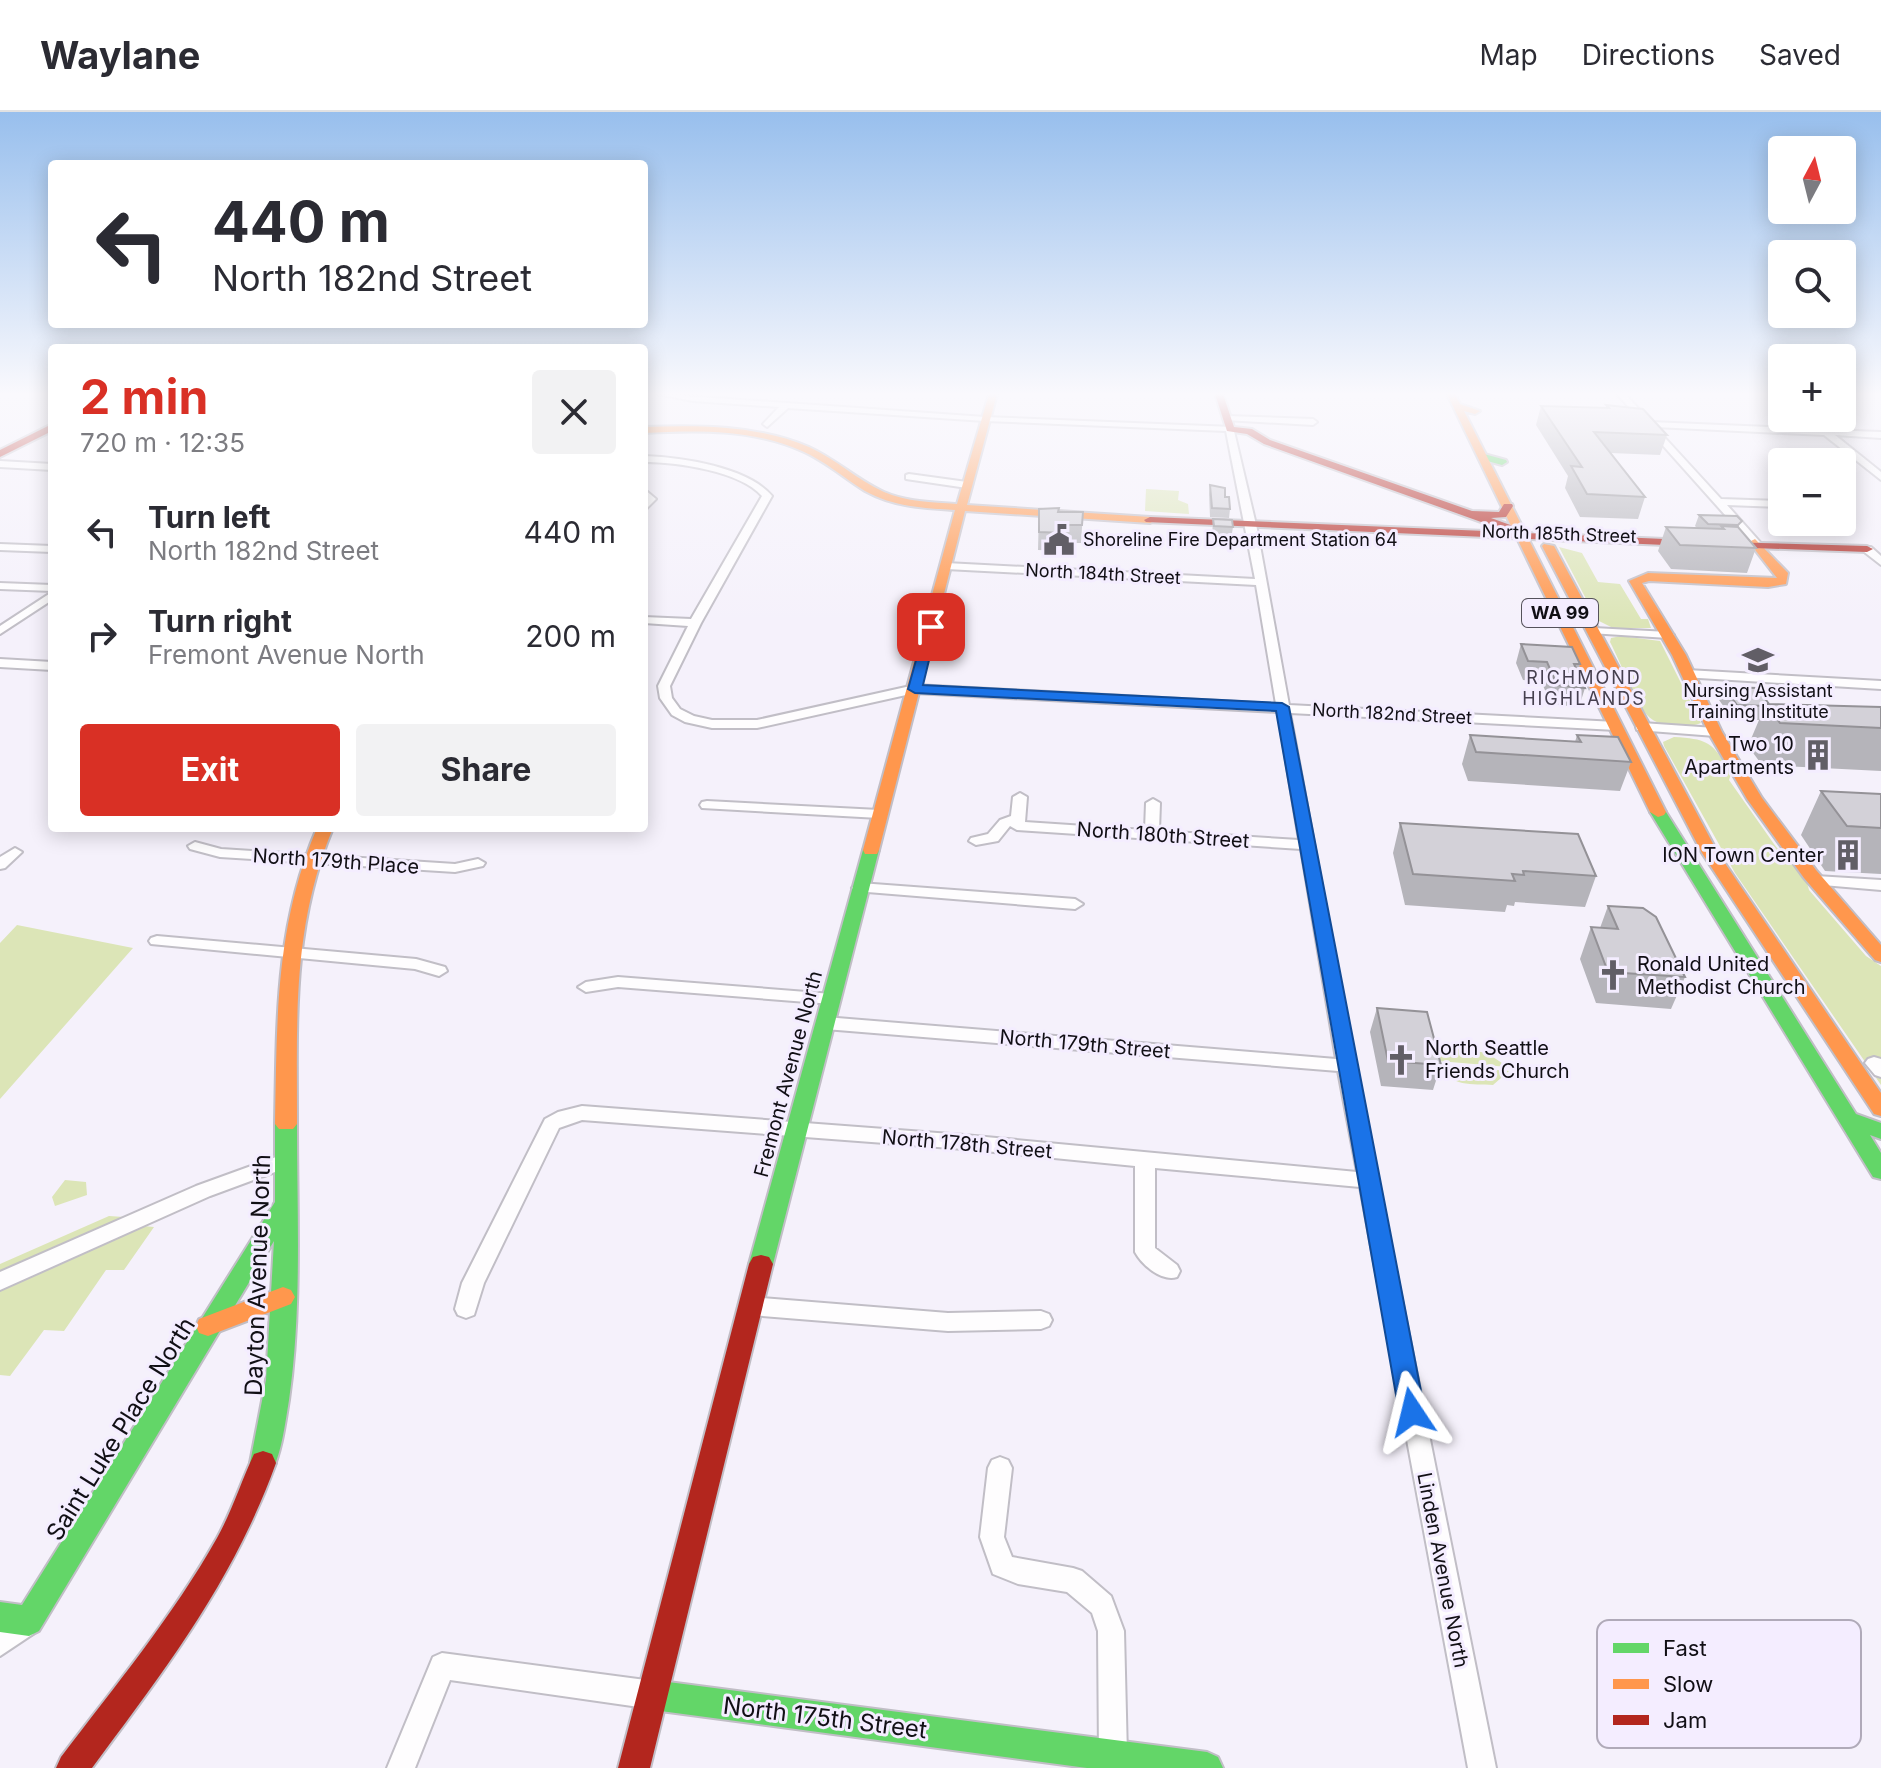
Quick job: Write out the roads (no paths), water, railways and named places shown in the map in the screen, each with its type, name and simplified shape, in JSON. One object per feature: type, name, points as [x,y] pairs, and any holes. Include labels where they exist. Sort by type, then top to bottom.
[{"type":"main road","name":"North 185th Street","points":[[841,471],[875,494],[907,503],[959,509],[1757,544],[1876,553]]},
{"type":"main road","name":"Fremont Avenue North","points":[[634,1768],[794,1130],[832,999],[971,471]]},
{"type":"main road","points":[[1342,471],[1473,522],[1497,516],[1505,512],[1508,506]]},
{"type":"main road","name":"WA 99","points":[[1497,471],[1508,506],[1532,535],[1576,644],[1685,860],[1881,1171]]},
{"type":"main road","name":"WA 99","points":[[1499,471],[1532,535],[1594,631],[1652,746],[1728,881],[1881,1109]]},
{"type":"main road","name":"North 185th Street","points":[[1251,524],[1473,522],[1532,535],[1757,544]]},
{"type":"main road","points":[[1757,544],[1784,576],[1782,581],[1635,579],[1668,635],[1715,732],[1769,820],[1816,881],[1881,956]]},
{"type":"main road","points":[[1576,644],[1604,654]]},
{"type":"main road","points":[[1605,703],[1623,719],[1642,727]]},
{"type":"main road","points":[[1616,726],[1652,746]]},
{"type":"main road","name":"Dayton Avenue North","points":[[72,1768],[210,1572],[250,1498],[275,1421],[282,1360],[289,955],[309,860],[323,832]]},
{"type":"main road","points":[[1685,860],[1728,881]]},
{"type":"main road","points":[[1849,1119],[1881,1131]]},
{"type":"main road","points":[[208,1326],[283,1207]]},
{"type":"main road","name":"Saint Luke Place North","points":[[29,1621],[208,1326],[283,1297]]},
{"type":"main road","points":[[0,1617],[29,1621]]},
{"type":"main road","name":"North 175th Street","points":[[653,1695],[1207,1768]]},
{"type":"street","points":[[648,620],[695,623],[766,503],[767,496],[759,485],[713,471]]},
{"type":"street","name":"Linden Avenue North","points":[[1239,471],[1309,845],[1346,1066],[1482,1768]]},
{"type":"street","points":[[1692,471],[1757,544]]},
{"type":"street","points":[[909,477],[967,485]]},
{"type":"street","points":[[1720,502],[1768,504]]},
{"type":"street","points":[[0,547],[48,549]]},
{"type":"street","name":"North 184th Street","points":[[946,566],[1261,582]]},
{"type":"street","points":[[0,586],[48,588]]},
{"type":"street","points":[[0,631],[46,602]]},
{"type":"street","name":"North 182nd Street","points":[[695,623],[664,686],[666,698],[676,712],[712,724],[734,725],[783,719],[915,689],[1616,726]]},
{"type":"street","points":[[1594,631],[1668,635]]},
{"type":"street","points":[[0,663],[48,666]]},
{"type":"street","points":[[1687,674],[1881,685]]},
{"type":"street","points":[[1642,727],[1715,732]]},
{"type":"street","points":[[976,841],[993,838],[1005,823],[1017,822],[1020,797]]},
{"type":"street","points":[[1152,835],[1153,803]]},
{"type":"street","points":[[707,805],[879,814]]},
{"type":"street","name":"North 180th Street","points":[[1017,822],[1309,845]]},
{"type":"street","name":"North 179th Place","points":[[195,846],[220,853],[309,860],[455,868],[478,863]]},
{"type":"street","points":[[0,865],[15,852]]},
{"type":"street","points":[[1816,881],[1881,885]]},
{"type":"street","points":[[860,888],[1075,904]]},
{"type":"street","points":[[157,941],[416,964],[439,971]]},
{"type":"street","points":[[586,987],[618,982],[832,999]]},
{"type":"street","name":"North 179th Street","points":[[825,1023],[1346,1066]]},
{"type":"street","name":"North 178th Street","points":[[466,1309],[473,1283],[552,1124],[582,1113],[1369,1181]]},
{"type":"street","points":[[0,1281],[203,1191],[287,1160]]},
{"type":"street","points":[[1145,1161],[1145,1252],[1170,1271]]},
{"type":"street","points":[[751,1306],[948,1322],[1041,1320]]},
{"type":"street","points":[[1000,1468],[992,1537],[1002,1565],[1018,1572],[1073,1580],[1102,1605],[1111,1631],[1113,1756]]},
{"type":"street","points":[[0,1643],[29,1621]]},
{"type":"street","name":"North 175th Street","points":[[401,1768],[442,1666],[653,1695]]},
{"type":"place","name":"Shoreline Fire Department Station 64","points":[[1059,540]]},
{"type":"place","name":"Nursing Assistant Training Institute","points":[[1758,660]]},
{"type":"place","name":"Two 10 Apartments","points":[[1818,755]]},
{"type":"place","name":"ION Town Center","points":[[1848,855]]},
{"type":"place","name":"Ronald United Methodist Church","points":[[1613,975]]},
{"type":"place","name":"North Seattle Friends Church","points":[[1401,1060]]},
{"type":"district","name":"RICHMOND HIGHLANDS","points":[[1584,688]]}]
